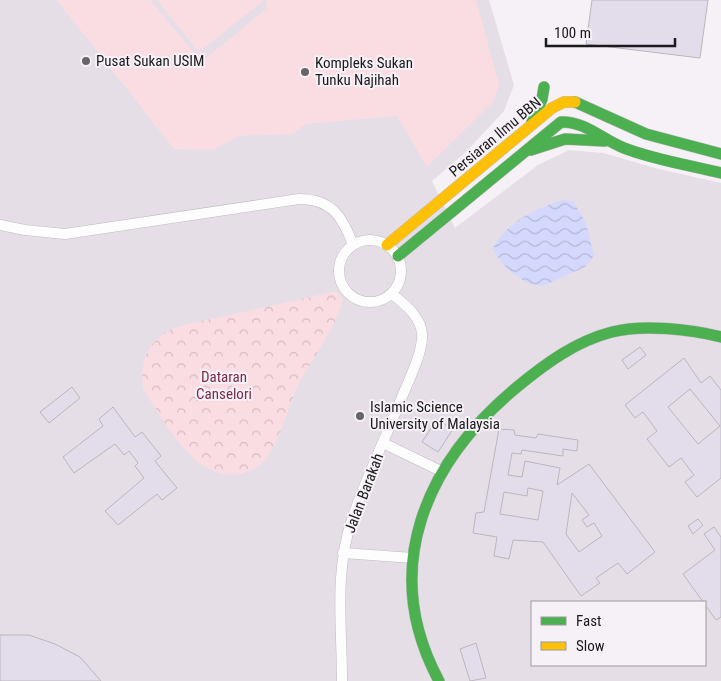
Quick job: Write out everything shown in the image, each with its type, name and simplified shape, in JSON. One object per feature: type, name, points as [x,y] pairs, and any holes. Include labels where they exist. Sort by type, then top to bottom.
[{"type":"street","points":[[517,137],[536,115],[544,87]]},
{"type":"street","name":"Persiaran Ilmu BBN","points":[[387,245],[552,108],[570,102],[646,134],[721,154]]},
{"type":"street","name":"Persiaran Ilmu BBN","points":[[398,256],[526,152],[556,125],[568,121],[582,125],[608,141],[638,153],[721,173]]},
{"type":"street","points":[[526,152],[564,139],[608,141]]},
{"type":"street","points":[[0,225],[25,230],[65,234],[299,199],[312,199],[323,203],[345,222],[353,245]]},
{"type":"street","points":[[370,240],[387,245],[398,256],[401,276],[392,294],[375,303],[365,303],[348,294],[340,279],[339,270],[346,252],[353,245],[370,240]]},
{"type":"street","name":"Jalan Barakah","points":[[342,681],[339,593],[343,553],[352,520],[416,361],[422,338],[417,318],[392,294]]},
{"type":"street","points":[[439,681],[427,659],[417,632],[412,593],[413,558],[423,510],[441,471],[463,437],[485,413],[551,360],[576,346],[628,329],[700,332],[721,337]]},
{"type":"street","points":[[383,443],[441,471]]},
{"type":"street","points":[[343,553],[413,558]]},
{"type":"shaded area","name":"Islamic Science University of Malaysia","points":[[0,0],[489,0],[514,85],[504,111],[465,153],[432,181],[455,228],[538,165],[569,150],[603,153],[659,169],[721,183],[721,681],[0,681]]},
{"type":"green space","name":"Kompleks Sukan Tunku Najihah","points":[[57,0],[150,0],[194,53],[204,60],[266,9],[267,0],[476,0],[499,84],[493,102],[427,167],[397,116],[305,124],[293,134],[238,136],[213,150],[174,149]]},
{"type":"green space","points":[[157,0],[264,0],[199,52]]},
{"type":"green space","name":"Dataran Canselori","points":[[336,291],[343,299],[336,320],[296,390],[269,455],[257,467],[243,473],[226,474],[211,470],[197,460],[172,433],[143,389],[142,378],[145,358],[154,342],[180,326]]},
{"type":"water","points":[[562,200],[573,201],[586,223],[594,256],[585,267],[543,286],[527,283],[507,269],[492,249],[498,239],[522,218]]},
{"type":"building","points":[[592,0],[708,0],[700,58],[586,44]]},
{"type":"building","points":[[640,347],[646,355],[628,369],[622,360]]},
{"type":"building","points":[[684,358],[701,383],[710,376],[721,390],[721,478],[697,497],[685,482],[694,475],[681,458],[669,467],[647,439],[657,431],[643,412],[635,418],[625,405]],"holes":[[[690,389],[720,426],[698,444],[668,407]]]},
{"type":"building","points":[[72,387],[80,398],[49,423],[40,412]]},
{"type":"building","points":[[113,407],[135,437],[142,432],[161,456],[155,461],[177,488],[162,500],[157,494],[118,525],[105,511],[144,478],[135,466],[138,463],[129,451],[124,455],[115,444],[74,473],[63,457],[103,426],[99,419]]},
{"type":"building","points":[[437,419],[453,429],[438,452],[422,442]]},
{"type":"building","points":[[499,429],[514,430],[515,435],[536,438],[538,434],[578,440],[577,451],[563,449],[563,456],[522,450],[521,454],[512,453],[508,475],[522,477],[525,461],[560,468],[557,485],[589,464],[655,552],[627,574],[618,563],[596,578],[600,583],[581,596],[543,542],[513,540],[509,559],[494,556],[497,537],[473,533],[476,513],[484,512]],"holes":[[[528,488],[543,491],[538,520],[500,514],[504,492],[527,496]],[[572,493],[589,515],[582,520],[587,527],[594,523],[602,536],[579,552],[566,534]]]},
{"type":"building","points":[[698,519],[703,525],[693,534],[688,526]]},
{"type":"building","points":[[714,527],[721,537],[721,617],[716,620],[706,606],[706,601],[702,601],[683,574],[715,550],[704,534]]},
{"type":"building","points":[[0,635],[29,635],[55,644],[80,657],[101,681],[0,681]]},
{"type":"building","points":[[476,643],[486,678],[470,681],[460,649]]},
{"type":"traffic: fast","points":[[532,122],[542,99],[544,87]]},
{"type":"traffic: fast","points":[[575,102],[646,134],[721,154]]},
{"type":"traffic: fast","points":[[398,256],[561,122],[586,128],[616,145],[636,152],[721,173]]},
{"type":"traffic: fast","points":[[531,150],[565,139],[605,141]]},
{"type":"traffic: fast","points":[[439,681],[421,639],[413,598],[413,559],[421,520],[436,484],[458,449],[485,417],[517,387],[550,362],[586,341],[612,332],[637,328],[681,330],[721,337]]},
{"type":"traffic: slow","points":[[387,245],[552,108],[564,102],[575,102]]},
{"type":"place","name":"Pusat Sukan USIM","points":[[86,61]]},
{"type":"place","name":"Kompleks Sukan Tunku Najihah","points":[[305,72]]},
{"type":"place","name":"Islamic Science University of Malaysia","points":[[360,416]]}]
